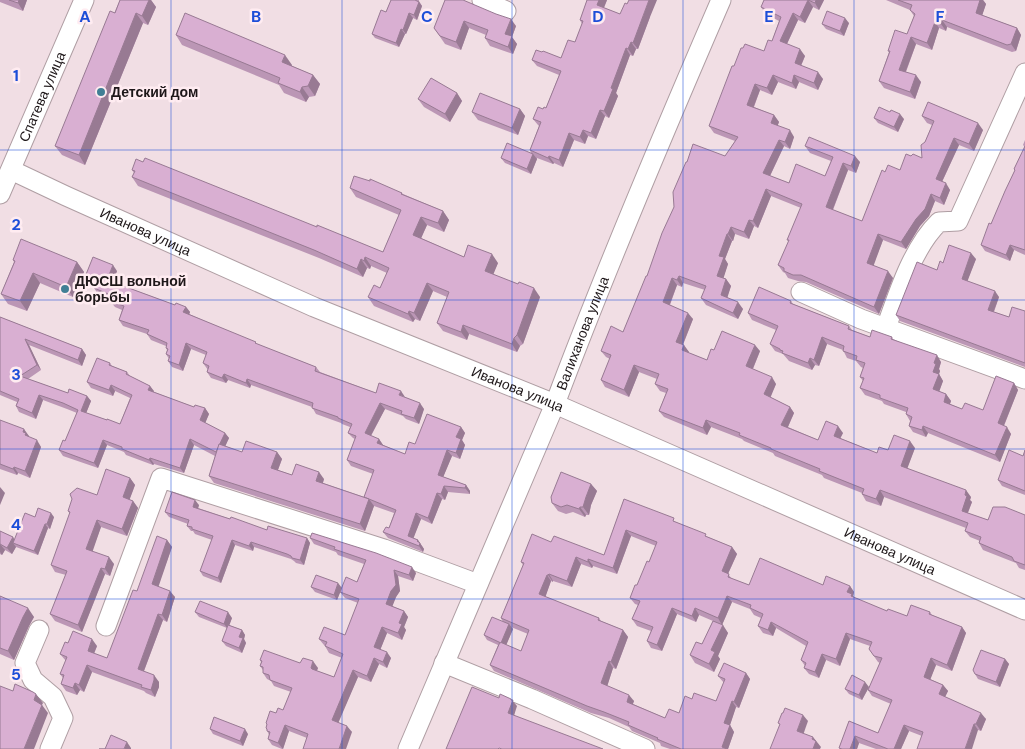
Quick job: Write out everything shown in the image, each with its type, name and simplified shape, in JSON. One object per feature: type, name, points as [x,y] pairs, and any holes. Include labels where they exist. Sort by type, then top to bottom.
[{"type":"street","name":"Спатева улица","points":[[0,194],[84,0]]},
{"type":"street","points":[[482,0],[506,11]]},
{"type":"street","name":"Валиханова улица","points":[[408,749],[555,404],[662,137],[721,0]]},
{"type":"street","points":[[886,328],[906,276],[919,248],[930,231],[939,222],[958,221],[1025,73]]},
{"type":"street","name":"Иванова улица","points":[[11,170],[314,307],[555,404],[1025,610]]},
{"type":"street","points":[[802,292],[862,319],[1025,379]]},
{"type":"street","points":[[106,626],[161,478],[384,549],[478,584]]},
{"type":"street","points":[[39,630],[25,663],[33,680],[53,697],[63,718],[50,749]]},
{"type":"street","points":[[444,663],[532,698],[646,749]]},
{"type":"building","points":[[120,0],[149,0],[142,16],[136,13],[79,155],[55,146],[110,11],[115,13]]},
{"type":"building","points":[[391,0],[415,0],[419,2],[414,15],[409,13],[396,43],[372,34],[381,10],[386,12]]},
{"type":"building","points":[[445,0],[463,0],[511,19],[505,34],[512,36],[508,47],[485,38],[488,30],[464,21],[456,42],[440,36],[434,28]]},
{"type":"building","points":[[587,0],[599,0],[597,5],[620,14],[625,3],[627,4],[629,0],[649,0],[633,43],[631,42],[628,49],[626,48],[604,111],[600,110],[591,133],[583,130],[580,137],[569,133],[559,160],[549,156],[548,158],[530,150],[541,122],[533,119],[538,107],[546,108],[561,71],[532,60],[536,50],[561,58],[568,40],[575,42],[583,21],[580,20]]},
{"type":"building","points":[[764,0],[808,0],[800,17],[793,13],[780,41],[800,49],[795,63],[818,72],[814,83],[794,75],[792,83],[773,75],[767,88],[755,84],[747,105],[774,115],[771,123],[790,130],[785,142],[779,140],[763,173],[789,183],[796,164],[825,176],[833,157],[805,146],[809,137],[855,156],[851,166],[843,163],[826,207],[862,221],[882,170],[885,172],[888,165],[900,170],[906,154],[911,156],[913,154],[922,158],[921,145],[925,142],[934,121],[922,116],[928,102],[978,123],[969,144],[954,138],[936,179],[946,183],[940,198],[931,194],[925,209],[901,242],[878,234],[867,263],[888,271],[874,307],[801,275],[793,275],[784,271],[784,268],[778,265],[802,204],[766,189],[753,221],[749,220],[744,232],[731,227],[719,256],[724,257],[717,276],[726,279],[721,295],[738,302],[733,313],[701,298],[706,286],[679,276],[677,280],[672,278],[663,302],[688,313],[676,342],[684,345],[682,350],[707,360],[711,349],[714,350],[722,331],[755,345],[746,366],[772,377],[764,394],[790,407],[781,425],[818,440],[826,421],[838,426],[834,436],[877,453],[879,447],[888,450],[894,435],[910,441],[901,466],[966,490],[965,495],[967,496],[962,511],[988,520],[993,507],[1005,507],[1025,515],[1025,565],[1014,561],[1012,557],[979,543],[981,537],[965,531],[968,523],[880,490],[876,499],[862,494],[864,489],[739,435],[740,433],[706,420],[703,428],[659,411],[668,389],[655,384],[659,374],[634,365],[624,390],[601,380],[611,355],[601,351],[611,326],[623,332],[674,207],[673,192],[693,144],[725,156],[738,137],[709,126],[741,48],[745,44],[764,51],[768,40],[772,41],[781,17],[761,7]]},
{"type":"building","points":[[898,0],[980,0],[976,13],[1017,28],[1011,44],[1007,45],[942,20],[941,24],[935,22],[927,43],[911,37],[899,70],[916,75],[910,92],[879,81],[890,51],[888,51],[895,30],[907,34],[915,14],[910,10],[912,5]]},
{"type":"building","points":[[827,11],[845,18],[840,31],[822,24]]},
{"type":"building","points":[[185,13],[285,55],[282,62],[313,75],[308,86],[302,87],[300,92],[278,83],[280,78],[176,35]]},
{"type":"building","points":[[431,78],[457,93],[445,114],[418,99]]},
{"type":"building","points":[[480,93],[520,109],[512,128],[472,112]]},
{"type":"building","points":[[879,107],[900,114],[894,127],[874,118]]},
{"type":"building","points":[[507,143],[533,154],[527,169],[501,158]]},
{"type":"building","points":[[1025,146],[1025,250],[1010,245],[1006,255],[981,245],[989,223],[991,224]]},
{"type":"building","points":[[145,158],[383,252],[401,210],[350,188],[354,176],[370,181],[370,179],[443,211],[438,223],[421,217],[413,235],[464,257],[468,245],[492,254],[485,271],[534,288],[517,335],[512,344],[463,325],[461,332],[437,323],[449,292],[427,283],[414,313],[409,311],[408,314],[368,297],[374,285],[380,288],[389,268],[365,257],[364,261],[361,259],[357,269],[132,177],[135,171],[132,170],[136,159],[143,162]]},
{"type":"building","points":[[21,239],[77,262],[66,287],[33,273],[20,301],[1,294],[15,261],[13,260]]},
{"type":"building","points":[[949,245],[971,253],[962,279],[995,291],[988,310],[1009,317],[1012,307],[1025,311],[1025,363],[896,315],[917,262],[937,270],[940,261],[943,263]]},
{"type":"building","points":[[93,257],[113,265],[107,280],[175,305],[176,303],[186,307],[183,312],[316,367],[315,371],[376,393],[379,383],[401,391],[399,395],[420,403],[414,418],[401,414],[402,411],[380,403],[365,433],[379,439],[377,443],[405,454],[409,442],[415,444],[427,414],[461,427],[456,437],[461,439],[456,453],[447,450],[438,475],[466,485],[465,488],[444,486],[441,494],[437,493],[428,518],[416,513],[408,536],[418,540],[419,546],[383,532],[386,527],[389,528],[396,510],[364,497],[374,470],[347,460],[356,436],[348,433],[352,424],[312,408],[313,403],[247,379],[246,383],[224,374],[222,378],[207,372],[209,366],[203,363],[207,352],[186,343],[179,365],[168,361],[170,356],[166,354],[168,349],[166,348],[167,343],[147,334],[149,330],[119,320],[124,306],[110,301],[113,296],[94,288],[96,282],[85,277]]},
{"type":"building","points":[[759,287],[791,301],[790,303],[849,326],[848,329],[870,337],[872,330],[892,337],[891,339],[937,355],[933,372],[939,374],[933,389],[946,394],[944,402],[962,409],[965,403],[983,410],[996,376],[1014,383],[998,423],[1007,427],[995,455],[923,426],[922,430],[909,426],[912,417],[906,414],[908,408],[880,398],[880,395],[860,388],[864,378],[860,377],[865,363],[856,360],[857,356],[843,351],[844,346],[822,337],[814,360],[810,358],[808,363],[782,353],[783,351],[770,344],[778,326],[748,313]]},
{"type":"building","points":[[0,317],[82,349],[78,360],[25,339],[37,365],[20,376],[68,393],[69,389],[87,396],[81,411],[120,424],[132,395],[111,385],[109,390],[87,382],[97,358],[110,363],[109,365],[127,372],[126,374],[150,386],[148,390],[194,407],[195,405],[205,408],[200,420],[225,433],[216,452],[190,439],[180,468],[150,458],[149,460],[103,440],[94,463],[59,450],[63,440],[65,441],[78,410],[39,395],[32,413],[16,406],[19,399],[0,391]]},
{"type":"building","points":[[0,420],[24,429],[25,435],[37,440],[25,471],[0,464]]},
{"type":"building","points":[[246,441],[277,452],[271,468],[292,475],[296,464],[319,472],[316,481],[369,499],[360,524],[209,476],[219,444],[242,452]]},
{"type":"building","points":[[1009,450],[1023,456],[1025,450],[1025,491],[998,480]]},
{"type":"building","points":[[106,469],[130,478],[123,497],[133,501],[122,529],[97,520],[86,549],[109,557],[105,569],[101,568],[78,625],[50,614],[67,571],[51,565],[70,512],[68,511],[72,499],[70,494],[77,488],[97,495]]},
{"type":"building","points":[[561,472],[591,484],[583,507],[579,509],[567,505],[561,507],[552,503],[551,497]]},
{"type":"building","points":[[172,492],[195,500],[193,507],[230,519],[231,517],[267,530],[268,526],[307,538],[300,560],[251,542],[249,546],[232,540],[218,578],[200,571],[213,536],[187,526],[189,520],[165,512]]},
{"type":"building","points":[[624,499],[674,518],[673,521],[732,547],[722,571],[729,574],[728,577],[749,585],[760,558],[823,585],[826,576],[850,586],[847,592],[852,594],[851,596],[887,611],[888,609],[907,616],[911,605],[962,627],[947,665],[931,658],[924,677],[943,685],[939,694],[981,713],[976,724],[974,724],[965,749],[917,749],[923,732],[904,725],[894,749],[888,749],[855,736],[850,749],[839,748],[849,721],[878,733],[892,700],[868,690],[882,658],[874,656],[869,649],[872,642],[846,633],[836,659],[822,654],[815,672],[804,668],[806,663],[801,660],[808,642],[771,622],[768,630],[758,626],[763,614],[750,608],[751,605],[727,596],[718,618],[695,608],[692,616],[672,608],[657,645],[647,641],[653,627],[632,619],[640,601],[630,598],[657,542],[626,530],[613,568],[588,559],[588,562],[576,557],[567,581],[549,574],[539,594],[599,618],[598,620],[623,630],[601,683],[629,695],[627,702],[665,718],[669,709],[679,713],[685,696],[692,699],[694,693],[716,701],[725,679],[718,676],[724,663],[746,673],[734,702],[732,701],[724,723],[730,725],[722,747],[727,749],[681,749],[628,725],[629,722],[490,665],[500,642],[521,651],[529,630],[501,618],[524,563],[521,562],[532,534],[551,542],[554,536],[604,555]]},
{"type":"building","points":[[38,508],[51,513],[34,551],[13,543],[25,513],[35,517]]},
{"type":"building","points":[[0,531],[13,537],[7,548],[0,544]]},
{"type":"building","points":[[312,533],[376,553],[412,567],[409,575],[394,570],[396,585],[391,591],[386,604],[404,611],[399,623],[402,624],[398,633],[382,627],[374,647],[387,652],[383,662],[374,658],[367,676],[353,670],[332,720],[347,726],[339,749],[303,749],[308,734],[285,725],[278,743],[268,739],[270,732],[266,728],[270,711],[276,713],[278,708],[283,710],[292,688],[270,680],[269,675],[263,673],[263,667],[260,666],[262,661],[260,660],[264,650],[300,663],[303,658],[313,661],[312,669],[334,677],[343,654],[325,646],[327,642],[319,639],[324,627],[345,635],[359,599],[340,592],[346,577],[357,582],[366,560],[310,538]]},
{"type":"building","points":[[157,536],[167,540],[152,584],[170,591],[162,615],[158,614],[138,669],[154,675],[151,690],[87,665],[79,685],[75,683],[73,688],[61,684],[64,675],[60,674],[67,657],[60,654],[65,642],[68,643],[73,631],[92,639],[88,651],[107,658],[133,590],[137,591]]},
{"type":"building","points":[[316,575],[338,583],[334,595],[311,587]]},
{"type":"building","points":[[0,596],[28,608],[8,651],[0,648]]},
{"type":"building","points":[[200,601],[228,612],[224,624],[195,612]]},
{"type":"building","points":[[492,617],[509,624],[501,643],[484,635]]},
{"type":"building","points":[[713,621],[723,625],[711,650],[715,652],[709,664],[690,655],[696,642],[702,644]]},
{"type":"building","points":[[228,625],[242,630],[239,637],[243,638],[239,648],[222,641]]},
{"type":"building","points":[[981,650],[1005,659],[996,682],[975,674],[973,670]]},
{"type":"building","points":[[852,675],[865,682],[859,695],[845,689]]},
{"type":"building","points":[[15,684],[36,694],[34,700],[42,705],[24,749],[0,749],[0,686],[13,691]]},
{"type":"building","points":[[472,687],[499,698],[500,694],[513,700],[508,713],[603,749],[446,749]]},
{"type":"building","points":[[785,708],[803,715],[797,731],[813,737],[812,739],[816,741],[813,749],[770,749]]},
{"type":"building","points":[[214,717],[245,729],[240,741],[210,729]]},
{"type":"building","points":[[111,735],[127,742],[124,749],[105,749]]},
{"type":"place","name":"Детский дом","points":[[101,92]]},
{"type":"place","name":"ДЮСШ вольной борьбы","points":[[65,289]]}]
